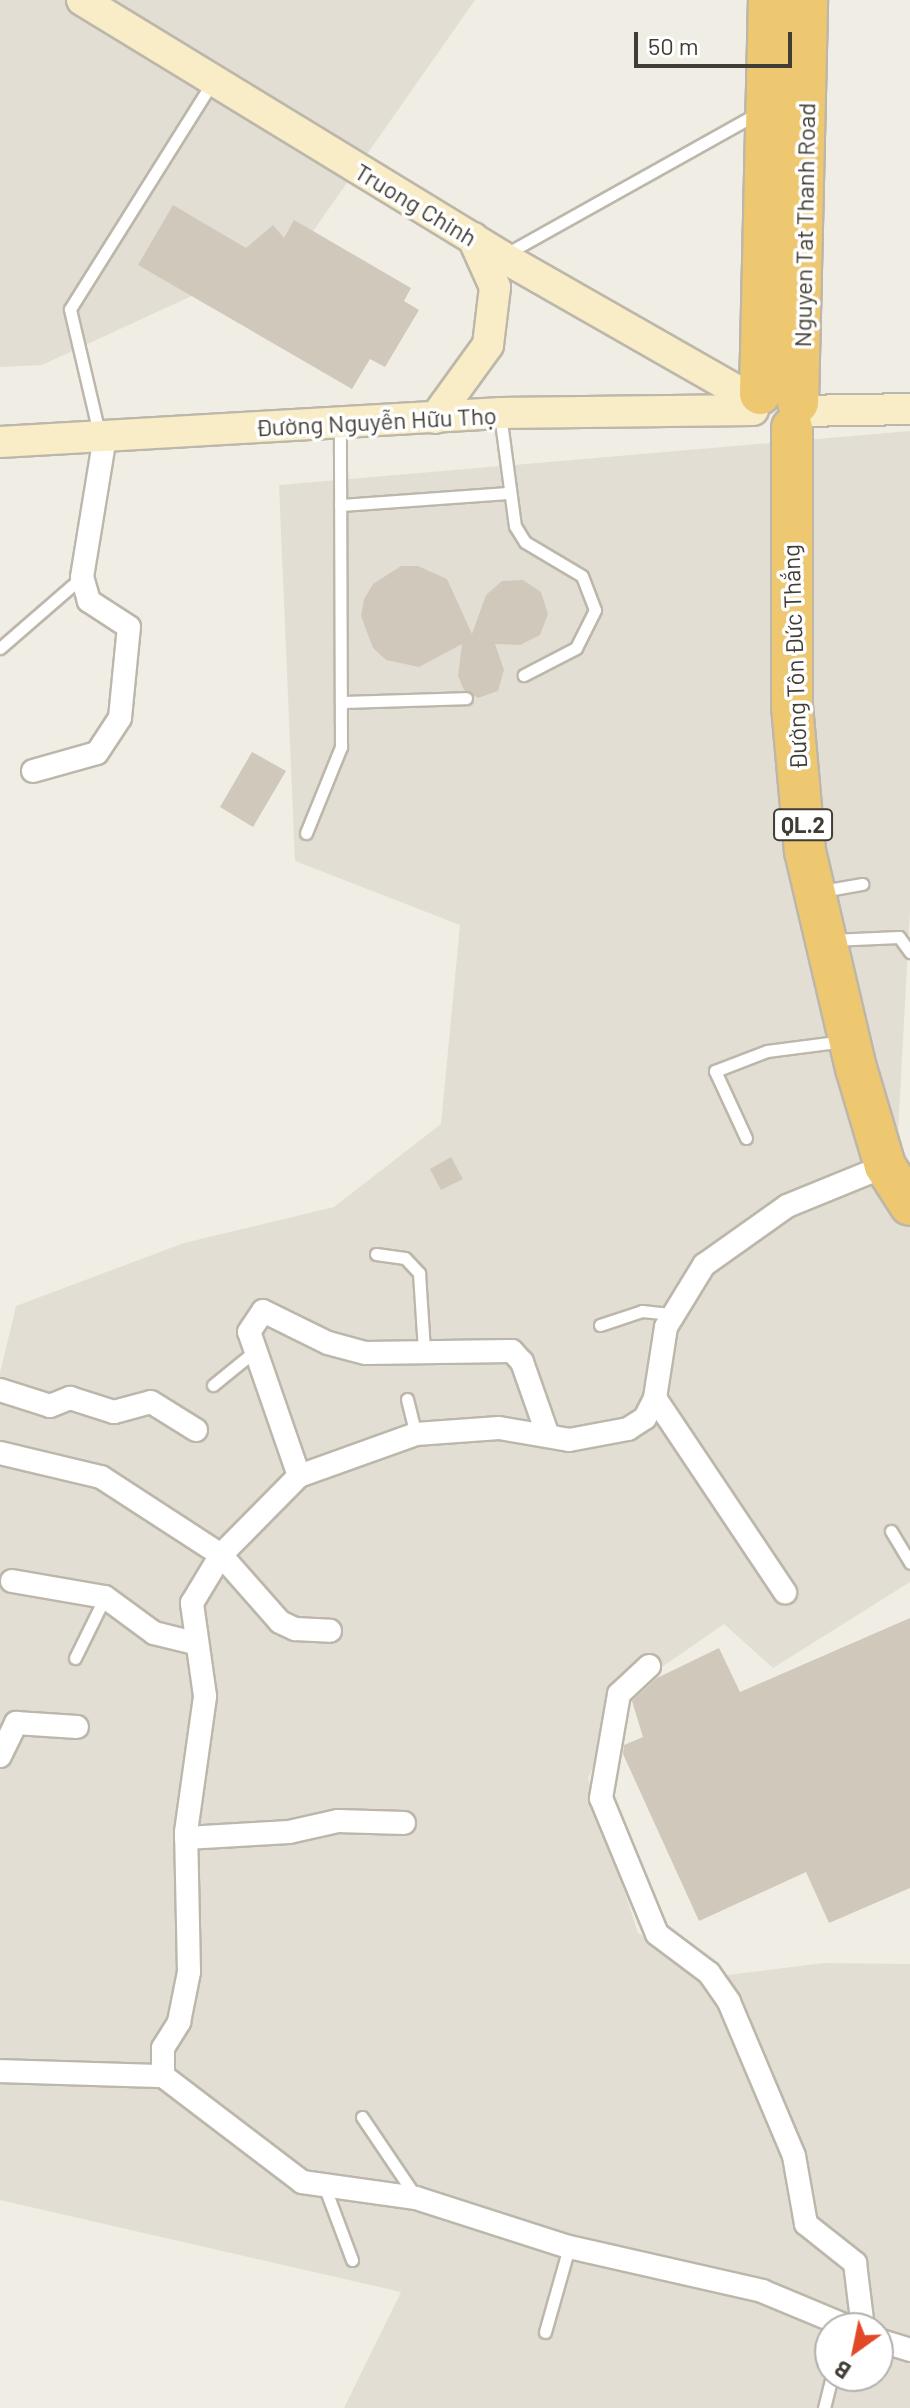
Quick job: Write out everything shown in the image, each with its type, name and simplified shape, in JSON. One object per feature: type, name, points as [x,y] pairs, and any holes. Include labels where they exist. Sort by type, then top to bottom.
[{"type":"highway","name":"Nguyen Tat Thanh Road","points":[[769,0],[776,408]]},
{"type":"highway","name":"Nguyen Tat Thanh Road","points":[[776,408],[807,0]]},
{"type":"highway","name":"Đường Tôn Đức Thắng","points":[[776,408],[792,706],[813,892],[848,1040],[885,1166],[910,1205]]},
{"type":"main road","name":"Truong Chinh","points":[[82,0],[501,256],[776,408]]},
{"type":"main road","points":[[435,418],[488,345],[495,287],[473,238]]},
{"type":"main road","name":"Đường Nguyễn Hữu Thọ","points":[[0,442],[500,413],[910,409]]},
{"type":"street","points":[[33,771],[97,753],[120,718],[129,627],[89,601],[82,577],[103,438]]},
{"type":"street","points":[[163,2076],[163,2048],[179,2022],[189,1972],[186,1838],[205,1696],[194,1643],[192,1603],[221,1555],[299,1476],[416,1434],[499,1428],[548,1436],[604,1437],[628,1429],[645,1418],[655,1398],[672,1314],[704,1265],[752,1225],[885,1166]]},
{"type":"street","points":[[299,1476],[255,1351],[251,1323],[263,1311],[344,1348],[512,1351],[522,1362],[548,1436]]},
{"type":"street","points":[[0,1390],[50,1406],[70,1398],[114,1412],[151,1402],[196,1430]]},
{"type":"street","points":[[655,1398],[785,1592]]},
{"type":"street","points":[[0,1453],[101,1477],[221,1555],[280,1622],[295,1629],[330,1631]]},
{"type":"street","points":[[12,1581],[105,1597],[154,1633],[194,1643]]},
{"type":"street","points":[[649,1666],[619,1694],[601,1798],[657,1934],[709,1973],[729,2002],[794,2156],[806,2224],[855,2263],[852,2312]]},
{"type":"street","points":[[0,1756],[16,1723],[77,1727]]},
{"type":"street","points":[[186,1838],[289,1832],[338,1821],[404,1823]]},
{"type":"street","points":[[0,2071],[163,2076],[286,2175],[325,2188],[416,2198],[569,2247],[762,2291],[814,2312]]},
{"type":"lane","points":[[103,438],[70,309],[214,80]]},
{"type":"lane","points":[[501,256],[769,107]]},
{"type":"lane","points":[[500,413],[506,493],[525,542],[582,576],[595,610],[576,648],[524,675]]},
{"type":"lane","points":[[306,833],[333,779],[341,747],[340,423]]},
{"type":"lane","points":[[340,505],[506,493]]},
{"type":"lane","points":[[0,648],[82,577]]},
{"type":"lane","points":[[341,702],[466,698]]},
{"type":"lane","points":[[813,892],[862,884]]},
{"type":"lane","points":[[823,940],[899,937],[910,952]]},
{"type":"lane","points":[[746,1138],[715,1071],[767,1051],[848,1040]]},
{"type":"lane","points":[[376,1254],[405,1258],[419,1273],[424,1351]]},
{"type":"lane","points":[[600,1325],[642,1311],[672,1314]]},
{"type":"lane","points":[[213,1385],[255,1351]]},
{"type":"lane","points":[[407,1399],[416,1434]]},
{"type":"lane","points":[[891,1531],[910,1563]]},
{"type":"lane","points":[[75,1658],[105,1597]]},
{"type":"lane","points":[[362,2117],[416,2198]]},
{"type":"lane","points":[[325,2188],[352,2260]]},
{"type":"lane","points":[[545,2332],[569,2247]]},
{"type":"shaded area","points":[[0,0],[475,0],[304,244],[42,365],[0,367]]},
{"type":"shaded area","points":[[910,431],[910,910],[897,1152],[910,1176],[910,1582],[773,1668],[724,1624],[629,1690],[588,1778],[638,1933],[720,1976],[824,1963],[910,1964],[910,2408],[344,2408],[401,2292],[0,2200],[0,1373],[16,1306],[184,1243],[334,1207],[441,1124],[460,925],[295,861],[279,485]]},
{"type":"building","points":[[173,205],[246,248],[273,225],[284,238],[294,220],[411,288],[404,301],[419,310],[385,367],[370,359],[352,389],[138,265]]},
{"type":"building","points":[[401,566],[418,566],[447,579],[472,634],[486,595],[502,581],[523,580],[541,592],[548,614],[540,635],[520,645],[495,644],[504,670],[498,691],[478,698],[464,690],[458,676],[462,644],[419,667],[386,660],[373,648],[361,616],[364,599],[373,584]]},
{"type":"building","points":[[252,752],[286,771],[253,827],[220,807]]},
{"type":"building","points":[[451,1157],[463,1179],[441,1190],[430,1169]]},
{"type":"building","points":[[910,1618],[910,1888],[829,1923],[806,1872],[699,1921],[623,1754],[624,1745],[643,1737],[632,1701],[657,1678],[719,1648],[740,1692]]}]
